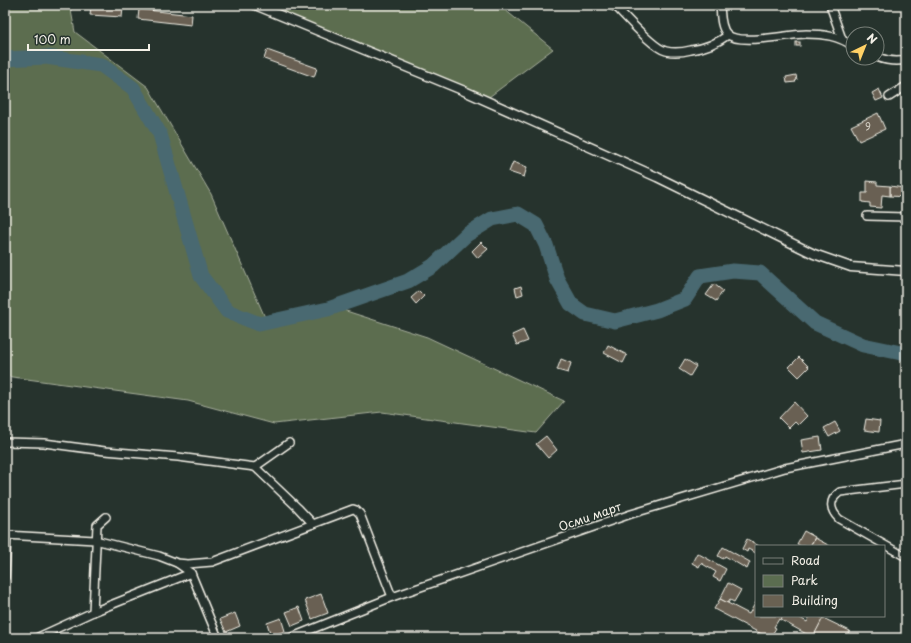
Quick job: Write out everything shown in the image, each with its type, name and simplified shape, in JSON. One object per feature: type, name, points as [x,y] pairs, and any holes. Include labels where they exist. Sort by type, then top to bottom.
[{"type":"street","points":[[255,5],[462,90],[657,177],[832,262],[850,267],[906,271]]},
{"type":"street","points":[[611,5],[617,8],[655,45],[666,51],[681,52],[703,48],[719,42],[728,35]]},
{"type":"street","points":[[720,5],[722,25],[728,35],[732,38],[747,40],[805,34],[825,35],[845,41]]},
{"type":"street","points":[[832,5],[831,8],[842,39]]},
{"type":"street","points":[[885,60],[898,62],[906,60]]},
{"type":"street","points":[[889,97],[906,86]]},
{"type":"street","points":[[867,216],[906,217]]},
{"type":"street","points":[[5,442],[44,443],[105,451],[178,457],[255,467],[313,524]]},
{"type":"street","points":[[255,467],[289,443]]},
{"type":"street","name":"Осми март","points":[[290,638],[392,597],[631,514],[785,468],[906,444]]},
{"type":"street","points":[[885,545],[839,519],[834,514],[832,508],[831,504],[833,498],[840,492],[906,484]]},
{"type":"street","points":[[5,577],[6,536],[95,540],[177,563],[188,564],[212,562],[352,509],[356,510],[360,514],[392,597]]},
{"type":"street","points":[[93,612],[95,540],[97,525],[106,517]]},
{"type":"street","points":[[885,545],[906,557]]},
{"type":"street","points":[[177,563],[191,573],[218,638]]},
{"type":"street","points":[[36,638],[93,612],[191,573]]},
{"type":"green space","points":[[5,5],[70,5],[75,32],[148,87],[211,194],[267,322],[343,310],[427,337],[564,401],[536,433],[382,412],[274,424],[188,401],[5,376]]},
{"type":"green space","points":[[282,5],[499,5],[553,49],[485,100],[286,18]]},
{"type":"building","points":[[91,6],[123,8],[122,17],[90,15]]},
{"type":"building","points":[[139,9],[192,15],[191,25],[138,19]]},
{"type":"building","points":[[796,42],[800,42],[800,46],[796,46]]},
{"type":"building","points":[[267,50],[317,68],[314,77],[264,59]]},
{"type":"building","points":[[796,75],[796,82],[787,83],[786,77]]},
{"type":"building","points":[[879,89],[883,98],[876,101],[872,93]]},
{"type":"building","points":[[878,113],[885,129],[859,141],[851,126]]},
{"type":"building","points":[[513,162],[527,167],[524,177],[509,172]]},
{"type":"building","points":[[904,175],[906,175],[906,197],[890,196],[890,186],[904,188]]},
{"type":"building","points":[[867,181],[877,182],[877,185],[890,186],[890,196],[882,195],[881,208],[870,207],[870,203],[862,202],[862,193],[867,193]]},
{"type":"building","points":[[481,242],[488,249],[478,258],[472,251]]},
{"type":"building","points":[[714,284],[723,291],[716,301],[706,295]]},
{"type":"building","points":[[521,286],[523,294],[517,296],[515,288]]},
{"type":"building","points":[[419,291],[424,296],[416,304],[411,298]]},
{"type":"building","points":[[523,330],[528,341],[517,345],[512,335]]},
{"type":"building","points":[[608,345],[627,355],[623,363],[604,353]]},
{"type":"building","points":[[799,357],[809,367],[799,377],[789,367]]},
{"type":"building","points":[[561,359],[571,363],[568,373],[557,370]]},
{"type":"building","points":[[685,359],[696,366],[690,376],[679,369]]},
{"type":"building","points":[[794,402],[807,416],[798,425],[795,422],[789,428],[779,418]]},
{"type":"building","points":[[866,419],[880,421],[879,432],[864,430]]},
{"type":"building","points":[[835,422],[840,431],[829,437],[824,428]]},
{"type":"building","points":[[546,436],[557,450],[548,458],[536,444]]},
{"type":"building","points":[[820,437],[822,450],[803,453],[801,440]]},
{"type":"building","points":[[804,531],[815,537],[811,545],[797,544]]},
{"type":"building","points":[[815,538],[828,545],[811,545]]},
{"type":"building","points":[[747,539],[757,545],[755,545],[755,552],[748,549],[747,552],[742,549]]},
{"type":"building","points":[[723,547],[750,562],[747,569],[725,556],[723,559],[718,556]]},
{"type":"building","points":[[697,553],[726,569],[720,581],[713,577],[716,572],[701,563],[699,567],[692,563]]},
{"type":"building","points":[[728,583],[741,590],[734,602],[730,600],[728,603],[720,599]]},
{"type":"building","points":[[321,594],[328,613],[312,619],[305,600]]},
{"type":"building","points":[[720,599],[749,614],[755,604],[755,617],[782,617],[781,620],[779,619],[774,627],[776,628],[769,638],[714,609]]},
{"type":"building","points":[[299,607],[304,621],[292,626],[286,612]]},
{"type":"building","points":[[235,613],[240,626],[226,632],[220,619]]},
{"type":"building","points":[[782,617],[799,617],[807,622],[810,617],[823,618],[814,636],[811,634],[810,636],[781,620]]},
{"type":"building","points":[[281,618],[285,631],[271,636],[267,623]]},
{"type":"building","points":[[823,618],[850,631],[846,638],[813,637]]},
{"type":"building","points":[[906,626],[906,638],[900,638]]},
{"type":"building","points":[[759,633],[769,638],[756,638]]},
{"type":"waterway","points":[[5,59],[46,57],[101,65],[133,88],[160,134],[201,276],[227,311],[259,324],[328,309],[408,281],[433,266],[466,235],[492,219],[518,214],[536,225],[546,245],[557,279],[571,304],[585,314],[615,321],[657,310],[685,299],[700,276],[733,271],[760,273],[815,323],[863,345],[906,354]]}]
